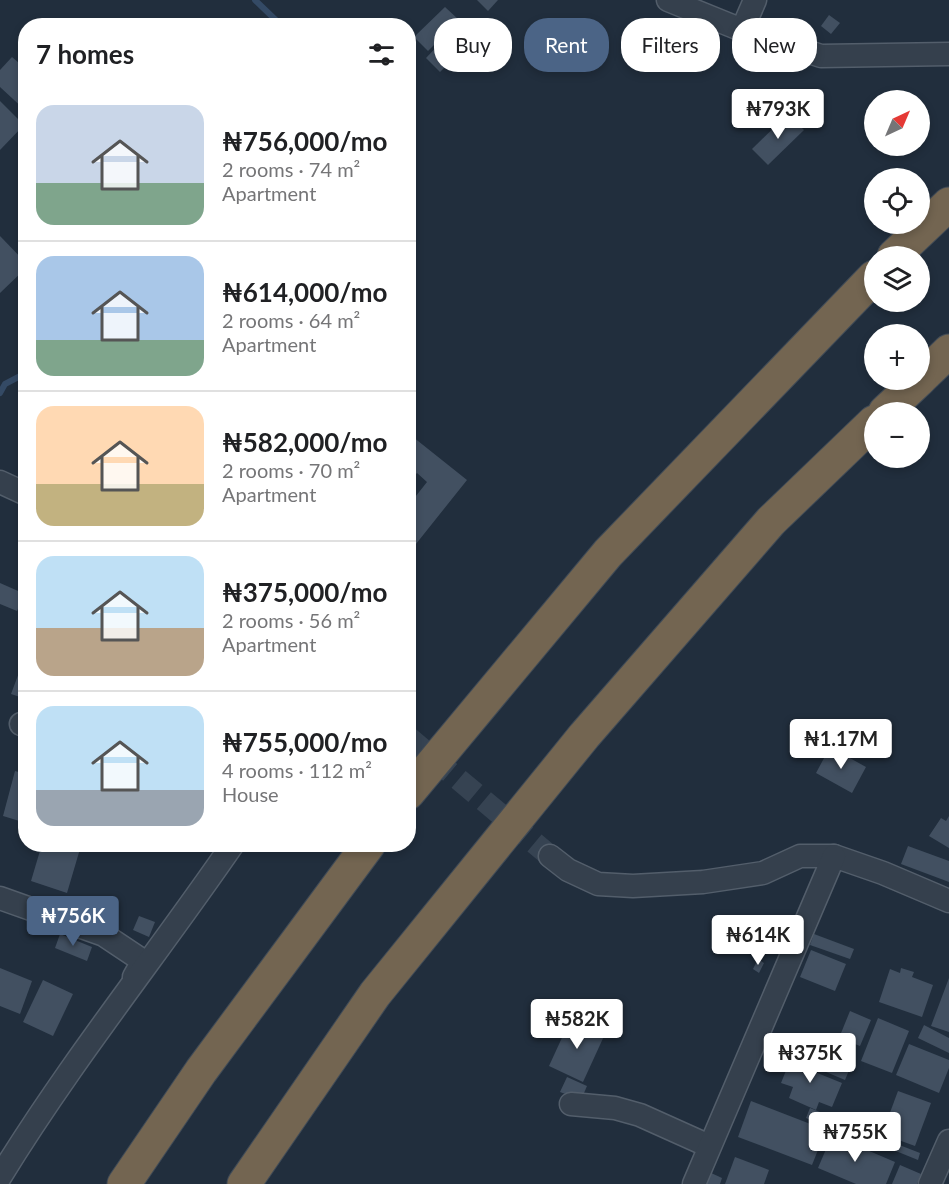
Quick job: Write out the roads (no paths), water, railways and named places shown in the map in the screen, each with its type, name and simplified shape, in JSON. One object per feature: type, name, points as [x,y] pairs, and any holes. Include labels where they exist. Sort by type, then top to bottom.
[{"type":"highway","points":[[905,246],[949,204]]},
{"type":"highway","points":[[416,783],[608,553],[864,287]]},
{"type":"highway","points":[[930,369],[949,351]]},
{"type":"highway","points":[[895,402],[908,390]]},
{"type":"highway","points":[[244,1184],[375,994],[584,736],[771,521],[864,432]]},
{"type":"highway","points":[[124,1184],[201,1071],[363,852]]},
{"type":"street","points":[[668,0],[732,26]]},
{"type":"street","points":[[747,18],[755,0]]},
{"type":"street","points":[[817,55],[949,54]]},
{"type":"street","points":[[0,482],[18,490]]},
{"type":"street","points":[[3,1166],[221,852]]},
{"type":"street","points":[[550,856],[568,870],[597,884],[633,886],[703,882],[763,873],[800,856],[834,856],[883,873],[949,901]]},
{"type":"street","points":[[694,1184],[834,856]]},
{"type":"street","points":[[0,898],[104,935],[143,962],[123,995]]},
{"type":"street","points":[[571,1104],[615,1108],[640,1115],[709,1146]]},
{"type":"street","points":[[934,1183],[949,1141]]},
{"type":"waterway","points":[[255,0],[274,18]]},
{"type":"waterway","points":[[0,393],[5,384],[18,377]]},
{"type":"tunnel","points":[[416,744],[550,856]]}]
